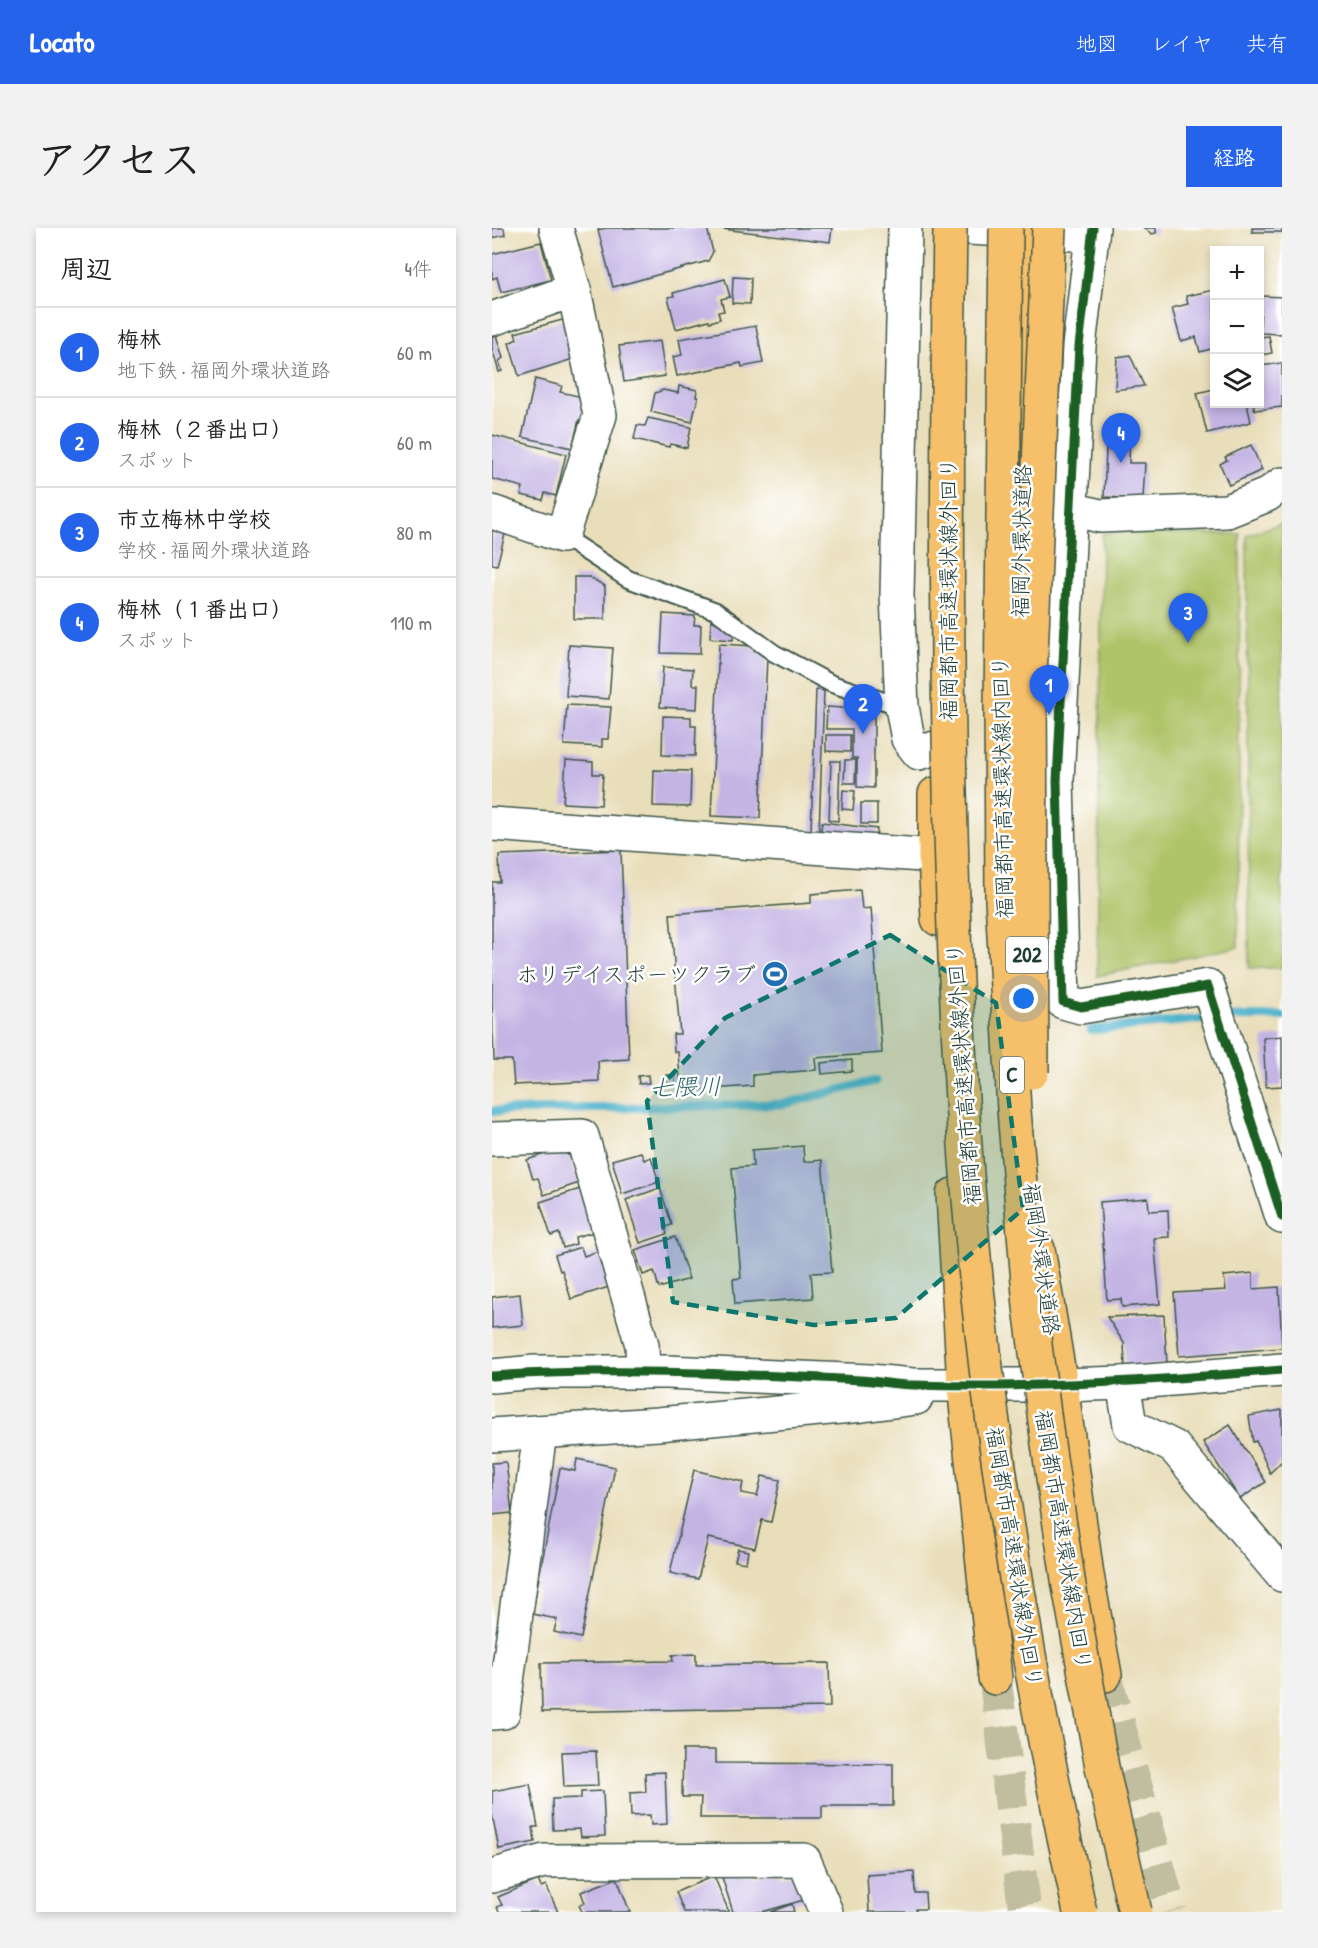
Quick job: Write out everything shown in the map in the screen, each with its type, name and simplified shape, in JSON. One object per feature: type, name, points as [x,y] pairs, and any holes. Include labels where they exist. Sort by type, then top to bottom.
[{"type":"highway","points":[[941,228],[944,326],[936,544],[935,856],[964,1385],[995,1678]]},
{"type":"highway","name":"福岡都市高速環状線外回り","points":[[950,228],[947,374],[949,706],[953,904],[964,1125],[980,1314],[997,1450],[1050,1777],[1080,1912]]},
{"type":"highway","points":[[1028,229],[1033,973],[1030,1307]]},
{"type":"highway","name":"福岡都市高速環状線内回り","points":[[1028,229],[1001,707],[1002,899],[1014,1110],[1030,1307],[1071,1597],[1102,1767],[1135,1912]]},
{"type":"highway","name":"福岡外環状道路","points":[[1028,229],[1018,569],[1030,1203],[1061,1385],[1087,1575],[1105,1675]]},
{"type":"street","points":[[492,512],[562,536],[600,415],[574,290],[556,228]]},
{"type":"street","points":[[905,228],[897,595],[902,706],[908,739],[918,753],[935,748]]},
{"type":"street","points":[[969,228],[1092,232],[1079,346],[1057,781],[1063,1002],[1081,1007],[1208,986],[1282,1217]]},
{"type":"street","points":[[492,319],[574,290]]},
{"type":"street","points":[[1071,509],[1100,516],[1227,511],[1267,495],[1282,484]]},
{"type":"street","points":[[492,824],[935,856]]},
{"type":"street","points":[[492,1139],[582,1136],[642,1345],[642,1372]]},
{"type":"street","points":[[492,1376],[535,1372],[642,1372],[870,1380],[913,1385],[1061,1385],[1123,1383],[1282,1370]]},
{"type":"street","points":[[1123,1383],[1130,1425],[1174,1447],[1282,1575]]},
{"type":"street","points":[[492,1435],[863,1405],[913,1398],[964,1385]]},
{"type":"street","points":[[492,1713],[503,1712],[540,1432]]},
{"type":"street","points":[[492,1876],[544,1861],[804,1860],[826,1912]]},
{"type":"lane","points":[[562,536],[628,579],[716,611],[774,653],[832,684],[902,706]]},
{"type":"highlighted area","points":[[890,935],[996,1003],[1023,1209],[896,1318],[814,1325],[673,1302],[647,1101],[725,1018]]},
{"type":"green space","points":[[1282,523],[1282,968],[1249,968],[1247,535]]},
{"type":"green space","points":[[1102,533],[1240,534],[1238,947],[1097,976]]},
{"type":"building","points":[[492,228],[504,228],[505,235],[492,238]]},
{"type":"building","points":[[606,228],[707,228],[713,252],[708,261],[613,287],[598,230]]},
{"type":"building","points":[[723,228],[832,228],[830,242]]},
{"type":"building","points":[[1144,228],[1156,228],[1156,233],[1152,234]]},
{"type":"building","points":[[1252,228],[1282,228],[1282,232],[1252,232]]},
{"type":"building","points":[[541,242],[551,280],[501,292],[497,277],[492,279],[492,254]]},
{"type":"building","points":[[733,277],[751,278],[750,304],[732,303]]},
{"type":"building","points":[[725,279],[730,297],[721,299],[724,311],[718,312],[720,319],[676,329],[668,297],[674,296],[673,293]]},
{"type":"building","points":[[1210,291],[1210,349],[1200,352],[1196,337],[1181,341],[1172,308],[1188,304],[1186,296]]},
{"type":"building","points":[[1264,296],[1282,297],[1282,334],[1264,333]]},
{"type":"building","points":[[566,319],[576,358],[519,376],[509,343],[517,339],[515,333]]},
{"type":"building","points":[[756,326],[763,363],[742,367],[741,363],[677,376],[673,357],[682,355],[679,339]]},
{"type":"building","points":[[496,335],[503,358],[499,361],[502,371],[499,372],[492,348],[492,337]]},
{"type":"building","points":[[1269,336],[1272,353],[1264,354],[1264,337]]},
{"type":"building","points":[[660,341],[665,376],[624,382],[619,346]]},
{"type":"building","points":[[1130,355],[1144,386],[1115,390],[1117,357]]},
{"type":"building","points":[[1282,363],[1282,407],[1255,410],[1254,408],[1264,408],[1264,365]]},
{"type":"building","points":[[535,379],[562,386],[560,392],[587,398],[582,422],[579,420],[572,448],[522,437]]},
{"type":"building","points":[[679,386],[697,390],[696,397],[698,397],[692,422],[651,412],[655,393],[663,390],[678,393]]},
{"type":"building","points":[[1210,390],[1210,408],[1248,408],[1251,422],[1207,433],[1197,393]]},
{"type":"building","points":[[648,418],[691,427],[687,448],[670,444],[669,447],[634,439],[637,425],[645,426]]},
{"type":"building","points":[[1107,427],[1130,428],[1129,463],[1145,463],[1143,499],[1104,497]]},
{"type":"building","points":[[492,435],[566,454],[556,496],[545,493],[543,500],[521,495],[523,487],[492,479]]},
{"type":"building","points":[[1251,445],[1262,470],[1229,485],[1220,464],[1227,460],[1225,457]]},
{"type":"building","points":[[492,519],[508,523],[497,565],[492,564]]},
{"type":"building","points":[[574,577],[589,577],[605,586],[605,619],[574,619]]},
{"type":"building","points":[[663,614],[695,616],[694,625],[701,625],[700,654],[661,653]]},
{"type":"building","points":[[711,620],[734,631],[733,640],[710,638]]},
{"type":"building","points":[[719,644],[755,646],[767,657],[760,818],[711,816]]},
{"type":"building","points":[[569,645],[613,648],[609,699],[566,696]]},
{"type":"building","points":[[663,667],[693,669],[692,685],[698,685],[697,709],[660,707]]},
{"type":"building","points":[[816,690],[824,691],[819,832],[811,831]]},
{"type":"building","points":[[567,705],[611,707],[608,739],[602,739],[602,747],[564,745]]},
{"type":"building","points":[[827,707],[874,710],[874,788],[857,787],[857,758],[852,758],[852,729],[826,729]]},
{"type":"building","points":[[663,716],[691,717],[691,726],[696,726],[695,756],[662,755]]},
{"type":"building","points":[[826,735],[850,735],[850,752],[826,751]]},
{"type":"building","points":[[566,760],[593,762],[593,774],[603,774],[601,805],[563,803]]},
{"type":"building","points":[[845,760],[856,760],[855,783],[844,783]]},
{"type":"building","points":[[831,761],[840,761],[838,821],[829,820]]},
{"type":"building","points":[[654,770],[691,771],[690,807],[653,806]]},
{"type":"building","points":[[843,790],[855,791],[853,810],[842,809]]},
{"type":"building","points":[[861,803],[877,803],[877,824],[861,824]]},
{"type":"building","points":[[822,822],[877,829],[876,837],[821,831]]},
{"type":"building","points":[[621,850],[629,1059],[598,1061],[599,1081],[514,1085],[512,1060],[494,1060],[492,882],[500,882],[499,855]]},
{"type":"building","name":"ホリデイスポーツクラブ","points":[[860,890],[862,909],[871,908],[882,1053],[815,1058],[816,1070],[753,1075],[753,1086],[681,1091],[678,1052],[674,1052],[673,1034],[680,1034],[670,914],[811,903],[811,894]]},
{"type":"building","points":[[1282,1036],[1282,1086],[1266,1087],[1263,1038]]},
{"type":"building","points":[[852,1060],[852,1071],[822,1074],[821,1063]]},
{"type":"building","points":[[648,1075],[649,1083],[639,1084],[638,1076]]},
{"type":"building","points":[[666,1075],[675,1075],[675,1083],[666,1084]]},
{"type":"building","points":[[803,1146],[804,1162],[822,1160],[832,1272],[811,1273],[813,1298],[735,1304],[733,1279],[741,1278],[732,1168],[753,1166],[752,1150]]},
{"type":"building","points":[[641,1152],[644,1160],[651,1157],[659,1182],[622,1194],[612,1160]]},
{"type":"building","points":[[548,1153],[565,1153],[570,1156],[579,1183],[544,1195],[538,1178],[533,1179],[527,1160]]},
{"type":"building","points":[[660,1188],[672,1225],[665,1227],[667,1234],[640,1243],[626,1200]]},
{"type":"building","points":[[580,1189],[594,1232],[575,1237],[576,1244],[563,1248],[559,1233],[551,1236],[540,1202]]},
{"type":"building","points":[[1148,1198],[1149,1211],[1168,1210],[1169,1237],[1154,1238],[1160,1304],[1122,1307],[1121,1299],[1107,1300],[1100,1202]]},
{"type":"building","points":[[675,1237],[689,1279],[659,1288],[654,1271],[643,1275],[635,1250]]},
{"type":"building","points":[[581,1247],[584,1256],[601,1250],[612,1286],[571,1299],[555,1255]]},
{"type":"building","points":[[1253,1273],[1253,1289],[1279,1287],[1282,1348],[1179,1356],[1174,1293],[1226,1290],[1224,1276]]},
{"type":"building","points":[[520,1294],[523,1325],[492,1328],[492,1297]]},
{"type":"building","points":[[1164,1315],[1167,1364],[1125,1367],[1124,1343],[1107,1317]]},
{"type":"building","points":[[1282,1410],[1282,1461],[1270,1473],[1256,1441],[1253,1442],[1249,1416]]},
{"type":"building","points":[[1230,1425],[1266,1482],[1240,1499],[1203,1442]]},
{"type":"building","points":[[577,1459],[615,1467],[581,1638],[554,1632],[557,1619],[532,1614],[560,1468],[575,1471]]},
{"type":"building","points":[[506,1462],[512,1513],[492,1515],[492,1463]]},
{"type":"building","points":[[694,1470],[743,1482],[741,1493],[757,1496],[762,1476],[780,1480],[771,1522],[762,1520],[755,1548],[708,1538],[698,1579],[670,1573]]},
{"type":"building","points":[[738,1549],[748,1551],[746,1563],[735,1561]]},
{"type":"building","points":[[696,1654],[696,1665],[829,1663],[830,1707],[542,1712],[541,1663],[673,1661],[672,1655]]},
{"type":"building","points":[[683,1750],[716,1750],[716,1763],[893,1764],[893,1806],[822,1806],[822,1818],[700,1818],[701,1797],[682,1797]]},
{"type":"building","points":[[596,1751],[598,1786],[564,1787],[562,1752]]},
{"type":"building","points":[[665,1772],[667,1824],[651,1825],[650,1815],[631,1816],[630,1793],[646,1792],[645,1773]]},
{"type":"building","points":[[530,1784],[538,1827],[533,1827],[535,1842],[499,1849],[492,1814],[492,1791]]},
{"type":"building","points":[[603,1791],[605,1836],[581,1837],[580,1829],[553,1830],[552,1799],[581,1798],[581,1792]]},
{"type":"building","points":[[742,1868],[745,1877],[753,1875],[755,1878],[780,1871],[782,1877],[797,1873],[814,1897],[762,1912],[733,1912],[721,1874]]},
{"type":"building","points":[[914,1872],[915,1893],[925,1893],[926,1909],[916,1909],[916,1912],[869,1912],[867,1875]]},
{"type":"building","points":[[714,1876],[729,1912],[684,1912],[676,1892]]},
{"type":"building","points":[[617,1878],[630,1912],[582,1912],[579,1905],[585,1903],[581,1892]]},
{"type":"building","points":[[538,1880],[541,1887],[546,1885],[558,1912],[499,1912],[497,1907],[502,1905],[498,1897]]},
{"type":"building","points":[[792,1904],[794,1912],[770,1912]]},
{"type":"waterway","name":"七隈川","points":[[1225,1017],[1282,1016]]},
{"type":"waterway","name":"七隈川","points":[[1091,1030],[1211,1018]]},
{"type":"waterway","name":"七隈川","points":[[492,1111],[784,1104],[875,1081]]},
{"type":"tunnel","points":[[1105,1675],[1171,1912]]},
{"type":"tunnel","points":[[995,1678],[1025,1912]]},
{"type":"cycle path","points":[[1093,228],[1079,346],[1057,781],[1063,1002],[1081,1007],[1208,986],[1282,1217]]},
{"type":"cycle path","points":[[492,1376],[538,1373],[676,1372],[860,1380],[907,1385],[1006,1386],[1144,1380],[1282,1370]]},
{"type":"place","name":"梅林（１番出口）","points":[[1121,463]]},
{"type":"place","name":"市立梅林中学校","points":[[1188,643]]},
{"type":"place","name":"梅林","points":[[1049,715]]},
{"type":"place","name":"梅林（２番出口）","points":[[863,734]]},
{"type":"place","name":"ホリデイスポーツクラブ","points":[[775,974]]}]
